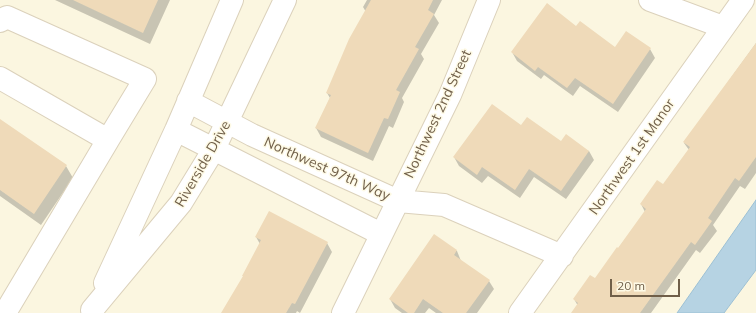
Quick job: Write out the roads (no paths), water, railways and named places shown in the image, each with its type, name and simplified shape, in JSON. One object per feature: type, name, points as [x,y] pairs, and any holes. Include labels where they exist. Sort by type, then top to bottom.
[{"type":"street","name":"Riverside Drive","points":[[91,311],[176,130],[232,0]]},
{"type":"street","name":"Riverside Drive","points":[[91,311],[181,203],[214,149],[228,122],[285,0]]},
{"type":"street","name":"Northwest 2nd Street","points":[[343,313],[450,95],[489,0]]},
{"type":"street","points":[[650,0],[723,27]]},
{"type":"street","name":"Northwest 1st Manor","points":[[520,313],[743,0]]},
{"type":"street","points":[[0,21],[7,17],[144,79],[5,313]]},
{"type":"street","points":[[0,78],[108,140]]},
{"type":"street","name":"Northwest 97th Way","points":[[188,101],[252,135],[398,201],[444,205],[562,256]]},
{"type":"street","name":"Northwest 97th Way","points":[[176,130],[381,234]]},
{"type":"water","points":[[756,200],[756,270],[724,313],[677,313]]}]
